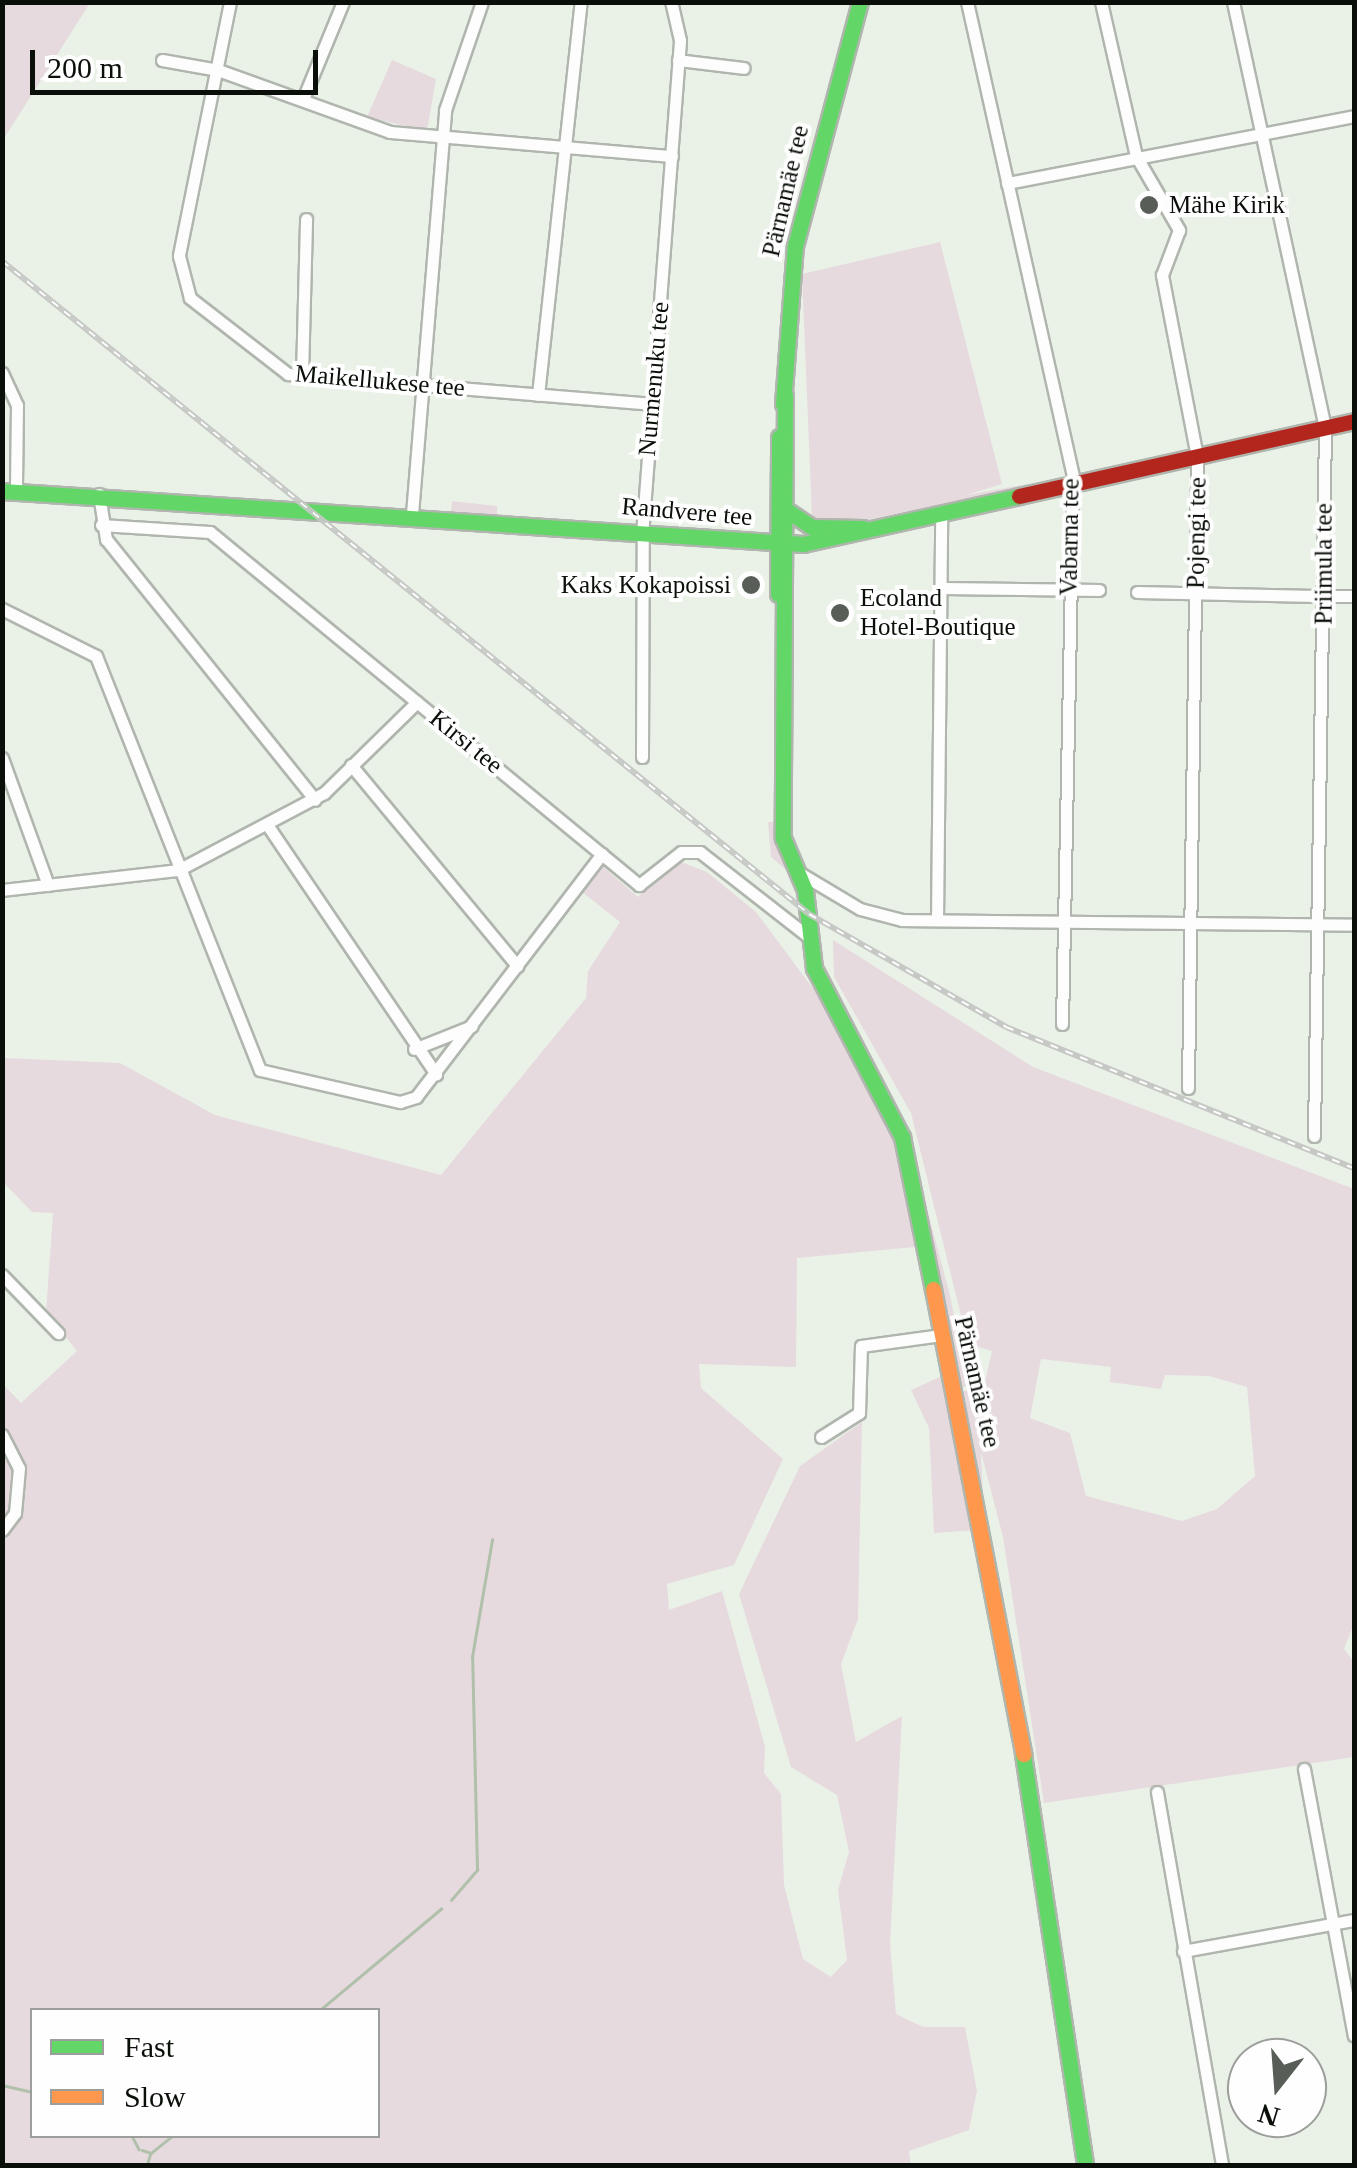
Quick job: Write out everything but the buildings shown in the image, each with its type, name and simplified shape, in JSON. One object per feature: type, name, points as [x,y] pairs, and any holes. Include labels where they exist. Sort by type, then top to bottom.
[{"type":"main road","name":"Pärnamäe tee","points":[[860,2],[796,246],[780,544],[784,630],[783,838],[798,872],[814,968],[902,1137],[940,1335],[1004,1628],[1085,2166]]},
{"type":"main road","name":"Pärnamäe tee","points":[[780,544],[788,511],[785,395]]},
{"type":"main road","name":"Randvere tee","points":[[9,491],[270,502],[780,544],[882,528],[1354,421]]},
{"type":"main road","points":[[788,511],[812,527],[882,528]]},
{"type":"street","points":[[218,70],[230,2]]},
{"type":"street","points":[[303,99],[343,2]]},
{"type":"street","points":[[412,514],[442,137],[482,2]]},
{"type":"street","points":[[538,396],[560,148],[581,2]]},
{"type":"street","name":"Nurmenuku tee","points":[[642,757],[643,533],[678,60],[671,2]]},
{"type":"street","name":"Vabarna tee","points":[[968,2],[1071,484],[1062,1024]]},
{"type":"street","name":"Pojengi tee","points":[[1102,2],[1136,156],[1180,230],[1162,275],[1198,456],[1188,1088]]},
{"type":"street","name":"Priimula tee","points":[[1234,2],[1324,428],[1314,1136]]},
{"type":"street","points":[[162,60],[218,70],[378,129],[672,156]]},
{"type":"street","points":[[678,60],[744,68]]},
{"type":"street","name":"Maikellukese tee","points":[[218,70],[180,280],[264,362],[302,375],[651,404]]},
{"type":"street","points":[[1006,183],[1136,156],[1263,137],[1354,116]]},
{"type":"street","points":[[302,375],[306,219]]},
{"type":"street","points":[[2,372],[17,412],[9,491]]},
{"type":"street","points":[[2,412],[17,412]]},
{"type":"street","points":[[98,494],[100,525],[315,800]]},
{"type":"street","points":[[936,920],[941,514]]},
{"type":"street","name":"Kirsi tee","points":[[100,525],[210,532],[645,887],[678,854],[700,852],[810,938]]},
{"type":"street","points":[[943,588],[1099,590]]},
{"type":"street","points":[[1137,592],[1354,596]]},
{"type":"street","points":[[2,610],[96,656],[252,1064],[400,1102],[416,1097],[602,854]]},
{"type":"street","points":[[2,890],[178,870],[315,800],[417,702]]},
{"type":"street","points":[[2,758],[48,885]]},
{"type":"street","points":[[350,765],[518,966]]},
{"type":"street","points":[[268,826],[414,1049],[436,1074]]},
{"type":"street","points":[[798,872],[876,916],[1354,925]]},
{"type":"street","points":[[414,1049],[472,1026]]},
{"type":"street","points":[[2,1275],[58,1333]]},
{"type":"street","points":[[822,1437],[859,1413],[860,1346],[940,1335]]},
{"type":"street","points":[[2,1435],[19,1468],[4,1528]]},
{"type":"street","points":[[1304,1769],[1354,2035]]},
{"type":"street","points":[[1157,1792],[1222,2166]]},
{"type":"street","points":[[1183,1951],[1354,1920]]},
{"type":"shaded area","points":[[2,3],[90,3],[3,140]]},
{"type":"shaded area","points":[[392,60],[436,79],[427,131],[367,117]]},
{"type":"shaded area","points":[[940,242],[1002,484],[966,495],[1068,477],[861,521],[812,518],[802,274]]},
{"type":"shaded area","points":[[452,501],[497,506],[497,515],[451,512]]},
{"type":"shaded area","points":[[768,822],[777,822],[792,875],[771,857]]},
{"type":"shaded area","points":[[678,861],[707,872],[756,912],[829,1010],[893,1136],[915,1247],[797,1258],[796,1367],[699,1364],[701,1388],[783,1459],[734,1565],[667,1584],[669,1610],[722,1591],[765,1747],[764,1773],[781,1794],[784,1885],[803,1959],[831,1977],[847,1960],[838,1890],[849,1852],[837,1795],[791,1767],[739,1594],[800,1466],[862,1422],[858,1619],[841,1664],[856,1742],[902,1716],[890,1944],[896,2014],[923,2027],[965,2027],[977,2091],[969,2130],[909,2151],[911,2166],[3,2165],[2,1383],[21,1403],[77,1351],[46,1312],[53,1213],[32,1212],[3,1182],[3,1058],[120,1063],[215,1115],[441,1175],[586,998],[588,971],[620,922],[582,892],[602,866],[638,897]]},
{"type":"shaded area","points":[[833,940],[1033,1067],[1354,1189],[1354,1624],[1344,1649],[1354,1662],[1354,1757],[1044,1803],[1003,1537],[981,1452],[983,1497],[960,1392],[969,1390],[976,1422],[992,1351],[968,1344],[911,1113],[834,977]],"holes":[[[1041,1359],[1111,1367],[1110,1382],[1161,1389],[1165,1375],[1209,1376],[1247,1387],[1255,1476],[1217,1509],[1182,1521],[1086,1496],[1070,1433],[1030,1418]]]},
{"type":"shaded area","points":[[909,1142],[950,1295],[967,1386],[959,1388]]},
{"type":"shaded area","points":[[942,1376],[976,1530],[934,1533],[929,1428],[911,1390]]},
{"type":"waterway","points":[[2,499],[19,500]]},
{"type":"waterway","points":[[451,1900],[477,1870],[472,1657],[492,1540]]},
{"type":"waterway","points":[[322,2008],[441,1909]]},
{"type":"waterway","points":[[2,2085],[30,2092]]},
{"type":"waterway","points":[[133,2138],[139,2149]]},
{"type":"waterway","points":[[151,2153],[170,2138]]},
{"type":"waterway","points":[[142,2150],[151,2153],[147,2166]]},
{"type":"railway","points":[[2,261],[809,914],[1006,1027],[1354,1168]]},
{"type":"traffic: fast","points":[[783,404],[795,246],[860,2]]},
{"type":"traffic: fast","points":[[785,395],[783,838],[805,890],[814,968],[902,1137],[933,1289]]},
{"type":"traffic: fast","points":[[778,594],[779,437]]},
{"type":"traffic: fast","points":[[2,491],[803,544],[1019,496]]},
{"type":"traffic: fast","points":[[788,511],[812,527],[863,528]]},
{"type":"traffic: fast","points":[[1023,1754],[1085,2166]]},
{"type":"traffic: slow","points":[[933,1289],[1023,1754]]},
{"type":"traffic: jam","points":[[1019,496],[1354,421]]},
{"type":"place","name":"Mähe Kirik","points":[[1149,205]]},
{"type":"place","name":"Kaks Kokapoissi","points":[[751,585]]},
{"type":"place","name":"Ecoland Hotel-Boutique","points":[[840,613]]}]
